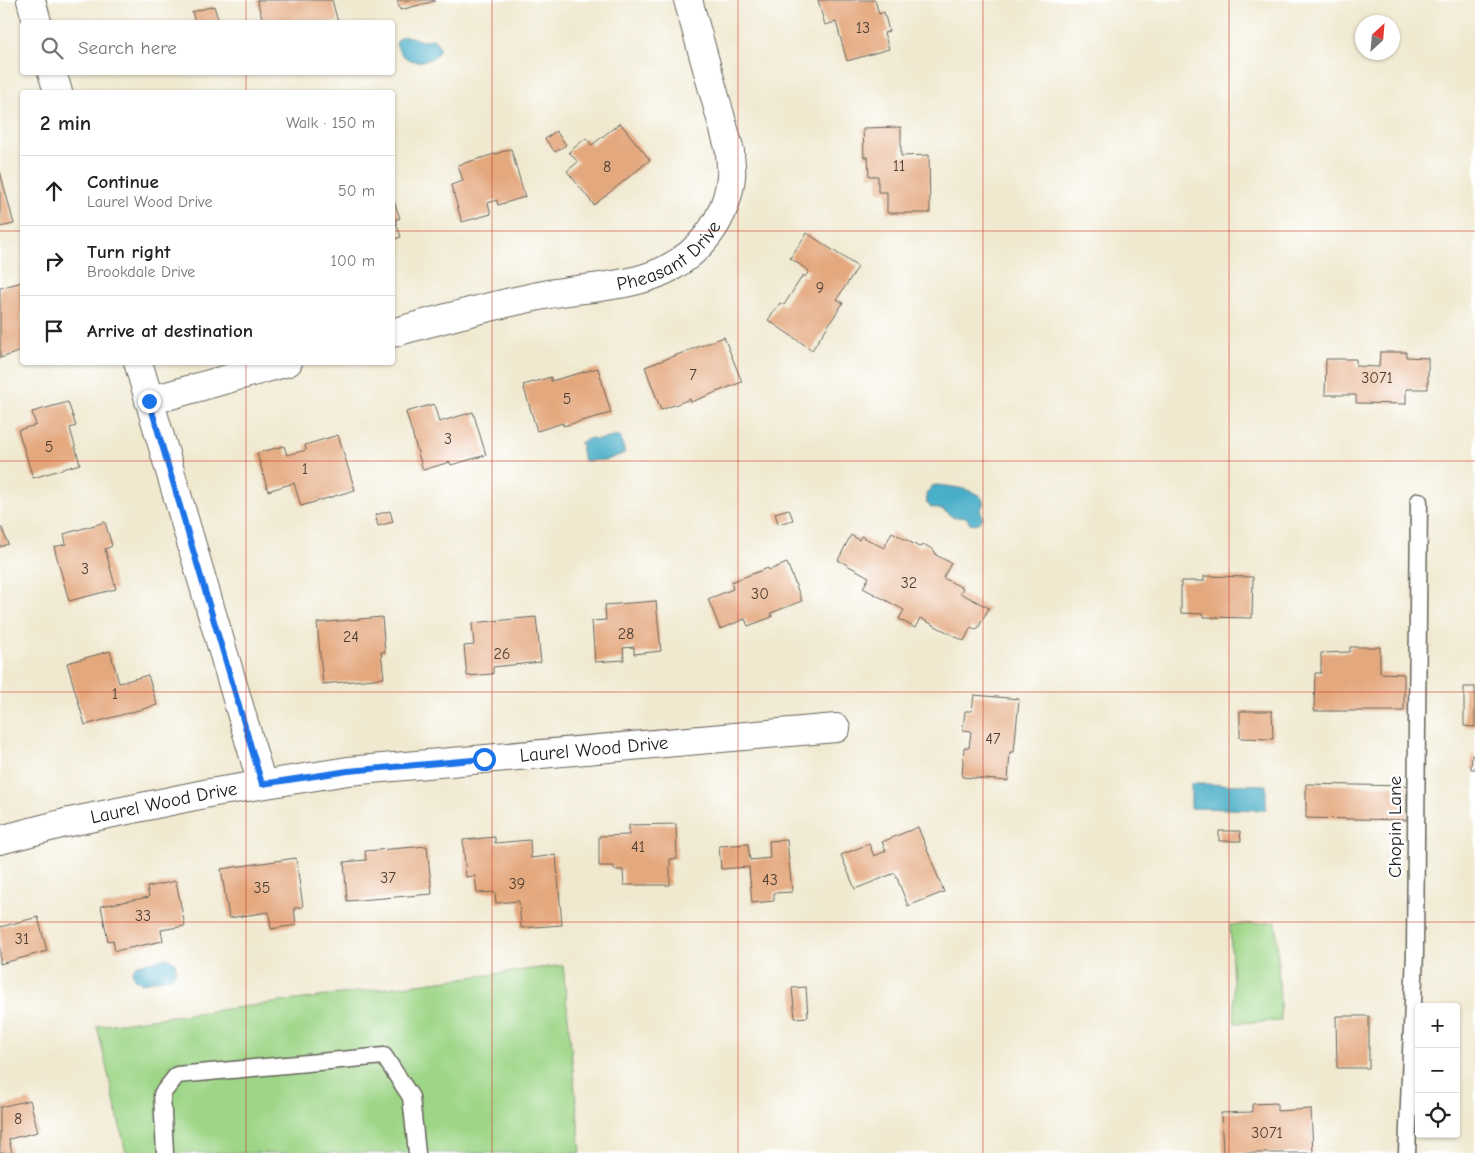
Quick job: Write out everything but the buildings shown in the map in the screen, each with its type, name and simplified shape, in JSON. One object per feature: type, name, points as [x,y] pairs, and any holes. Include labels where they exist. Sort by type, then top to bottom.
[{"type":"street","points":[[31,0],[36,20]]},
{"type":"street","name":"Pheasant Drive","points":[[395,332],[543,295],[637,280],[665,271],[691,255],[711,233],[725,204],[731,177],[730,151],[688,0]]},
{"type":"street","points":[[53,75],[57,90]]},
{"type":"street","points":[[139,365],[262,784]]},
{"type":"street","points":[[149,401],[277,365]]},
{"type":"street","name":"Laurel Wood Drive","points":[[0,840],[65,823],[209,793],[348,771],[836,728]]},
{"type":"lane","name":"Chopin Lane","points":[[1407,1153],[1415,952],[1418,501]]},
{"type":"lane","points":[[165,1153],[162,1094],[177,1074],[384,1056],[411,1097],[417,1153]]},
{"type":"green space","points":[[1276,922],[1281,1021],[1235,1023],[1230,925]]},
{"type":"green space","points":[[563,965],[581,1153],[126,1153],[97,1026]]},
{"type":"water","points":[[403,36],[422,41],[432,39],[438,45],[439,51],[428,60],[410,60],[402,54],[396,44]]},
{"type":"water","points":[[620,436],[625,453],[607,460],[584,461],[581,448],[583,445],[579,443],[591,438],[597,440]]},
{"type":"water","points":[[932,486],[968,490],[981,498],[983,503],[980,510],[983,517],[981,521],[976,524],[970,523],[966,517],[954,518],[943,510],[931,507],[927,503],[926,494]]},
{"type":"water","points":[[1191,784],[1266,785],[1266,810],[1191,808]]},
{"type":"water","points":[[168,958],[175,962],[176,971],[172,977],[142,983],[134,979],[132,971],[138,964]]},
{"type":"route","points":[[149,401],[262,784],[348,771],[484,759]]}]
